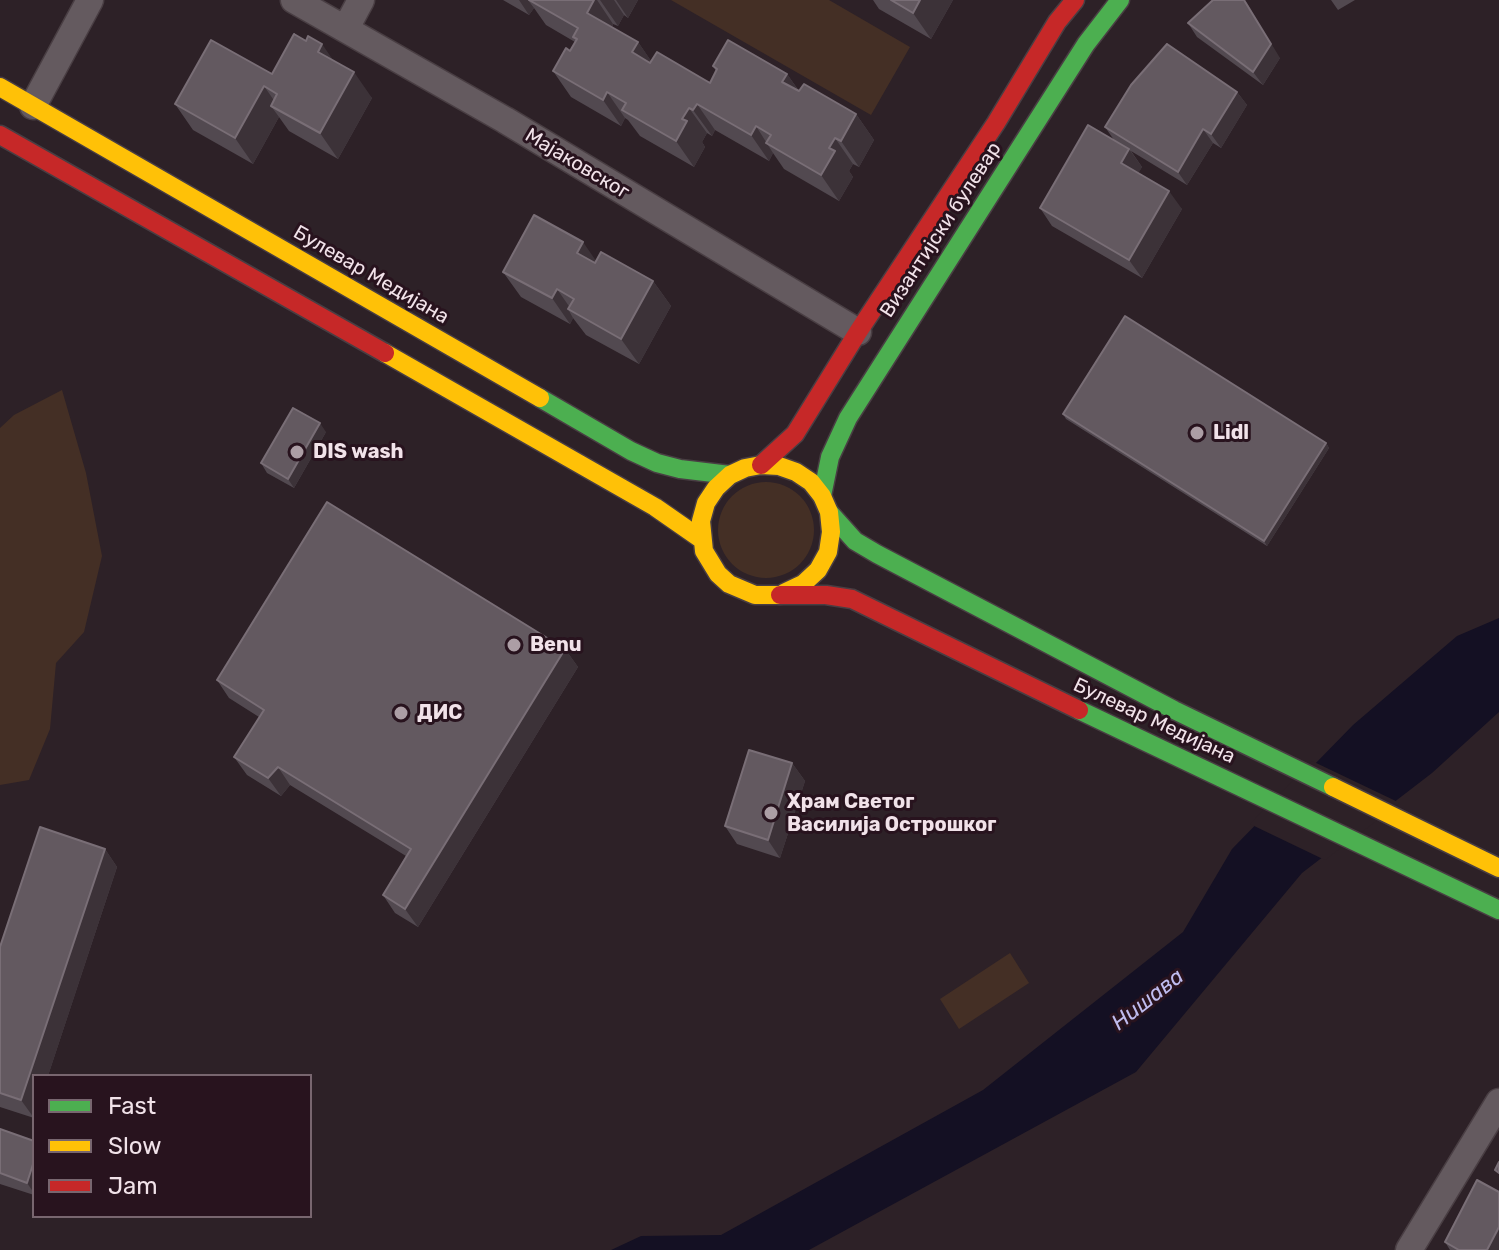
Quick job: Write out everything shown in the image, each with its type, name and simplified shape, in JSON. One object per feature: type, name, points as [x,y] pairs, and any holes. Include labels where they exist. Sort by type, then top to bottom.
[{"type":"main road","name":"Византијски булевар","points":[[761,465],[795,434],[858,332],[996,123],[1057,22],[1075,0]]},
{"type":"main road","name":"Византијски булевар","points":[[826,504],[830,457],[848,418],[1086,44],[1120,0]]},
{"type":"main road","name":"Булевар Медијана","points":[[0,87],[631,451],[680,469],[730,475],[761,465],[779,466],[796,472],[811,482],[855,541],[868,549],[1174,710],[1493,865]]},
{"type":"main road","name":"Булевар Медијана","points":[[0,135],[655,507],[701,539],[709,563],[729,584],[755,595],[784,593],[852,599],[1499,910]]},
{"type":"main road","points":[[701,539],[701,521],[706,503],[730,475]]},
{"type":"main road","points":[[784,593],[803,584],[818,570],[828,552],[831,532],[826,504]]},
{"type":"street","points":[[33,106],[90,0]]},
{"type":"street","name":"Мајаковског","points":[[294,0],[505,120],[858,332]]},
{"type":"street","points":[[346,28],[361,0]]},
{"type":"street","points":[[1409,1250],[1499,1102]]},
{"type":"shaded area","points":[[671,0],[829,0],[910,47],[871,115]]},
{"type":"shaded area","points":[[62,390],[86,473],[102,556],[84,632],[56,663],[50,729],[29,780],[0,785],[0,428],[14,415]]},
{"type":"shaded area","points":[[766,482],[784,486],[800,496],[810,512],[814,530],[810,548],[800,564],[784,574],[766,578],[748,574],[732,564],[722,548],[718,530],[722,512],[732,496],[748,486]]},
{"type":"shaded area","points":[[1010,953],[1029,983],[959,1029],[940,999]]},
{"type":"water","name":"Нишава","points":[[1499,618],[1499,712],[1432,773],[1302,873],[1136,1072],[809,1250],[611,1250],[641,1236],[721,1235],[983,1090],[1183,932],[1232,849],[1353,725],[1457,636]]},
{"type":"pier","points":[[1312,761],[1400,803],[1325,860],[1250,824]]},
{"type":"building","points":[[529,0],[594,0],[587,13],[638,42],[632,52],[650,63],[657,52],[710,83],[717,69],[713,66],[728,40],[787,74],[782,82],[799,91],[804,84],[856,114],[841,141],[835,138],[829,148],[835,151],[821,175],[766,143],[771,135],[756,126],[751,135],[697,104],[693,110],[689,108],[682,119],[687,121],[676,141],[622,110],[626,103],[607,92],[603,100],[553,71],[566,48],[570,51],[577,39],[573,37],[578,28]]},
{"type":"building","points":[[891,0],[920,0],[913,13]]},
{"type":"building","points":[[1213,0],[1244,0],[1271,44],[1253,72],[1188,23]]},
{"type":"building","points":[[294,34],[306,41],[308,36],[322,44],[318,52],[354,72],[320,133],[271,106],[277,94],[264,86],[235,138],[175,104],[211,40],[272,74]]},
{"type":"building","points":[[1167,44],[1237,92],[1211,134],[1203,129],[1178,172],[1105,127],[1131,85]]},
{"type":"building","points":[[1088,125],[1129,149],[1121,163],[1169,191],[1129,260],[1040,208]]},
{"type":"building","points":[[534,215],[583,242],[577,253],[595,263],[601,252],[653,281],[621,339],[568,309],[574,299],[557,289],[552,298],[503,272]]},
{"type":"building","name":"Lidl","points":[[1125,316],[1326,443],[1264,541],[1063,414]]},
{"type":"building","name":"DIS wash","points":[[293,408],[320,423],[288,479],[261,463]]},
{"type":"building","name":"ДИС","points":[[327,502],[565,649],[405,909],[383,895],[411,849],[278,767],[268,778],[234,757],[264,710],[217,680]]},
{"type":"building","points":[[749,750],[792,763],[768,840],[725,826]]},
{"type":"building","points":[[40,827],[105,849],[21,1100],[0,1093],[0,947]]},
{"type":"building","points":[[0,1129],[32,1140],[32,1167],[27,1183],[0,1173]]},
{"type":"building","points":[[1477,1180],[1499,1192],[1499,1227],[1487,1250],[1459,1250],[1445,1242]]},
{"type":"traffic: fast","points":[[822,496],[830,457],[848,418],[1086,44],[1120,0]]},
{"type":"traffic: fast","points":[[540,398],[657,463],[730,475]]},
{"type":"traffic: fast","points":[[829,512],[855,541],[877,554],[1174,710],[1333,787]]},
{"type":"traffic: fast","points":[[1079,710],[1499,910]]},
{"type":"traffic: slow","points":[[0,87],[540,398]]},
{"type":"traffic: slow","points":[[385,353],[655,507],[701,539]]},
{"type":"traffic: slow","points":[[780,595],[755,595],[729,584],[718,574],[704,551],[701,521],[706,503],[730,475],[745,468],[779,466],[796,472],[811,482],[829,512],[831,532],[828,552],[818,570],[803,584],[784,593]]},
{"type":"traffic: slow","points":[[1333,787],[1499,868]]},
{"type":"traffic: jam","points":[[761,465],[795,434],[858,332],[996,123],[1057,22],[1075,0]]},
{"type":"traffic: jam","points":[[0,135],[385,353]]},
{"type":"traffic: jam","points":[[780,595],[826,595],[852,599],[1079,710]]},
{"type":"place","name":"Lidl","points":[[1197,433]]},
{"type":"place","name":"DIS wash","points":[[297,452]]},
{"type":"place","name":"Benu","points":[[514,645]]},
{"type":"place","name":"ДИС","points":[[401,713]]},
{"type":"place","name":"Храм Светог Василија Острошког","points":[[771,813]]}]
